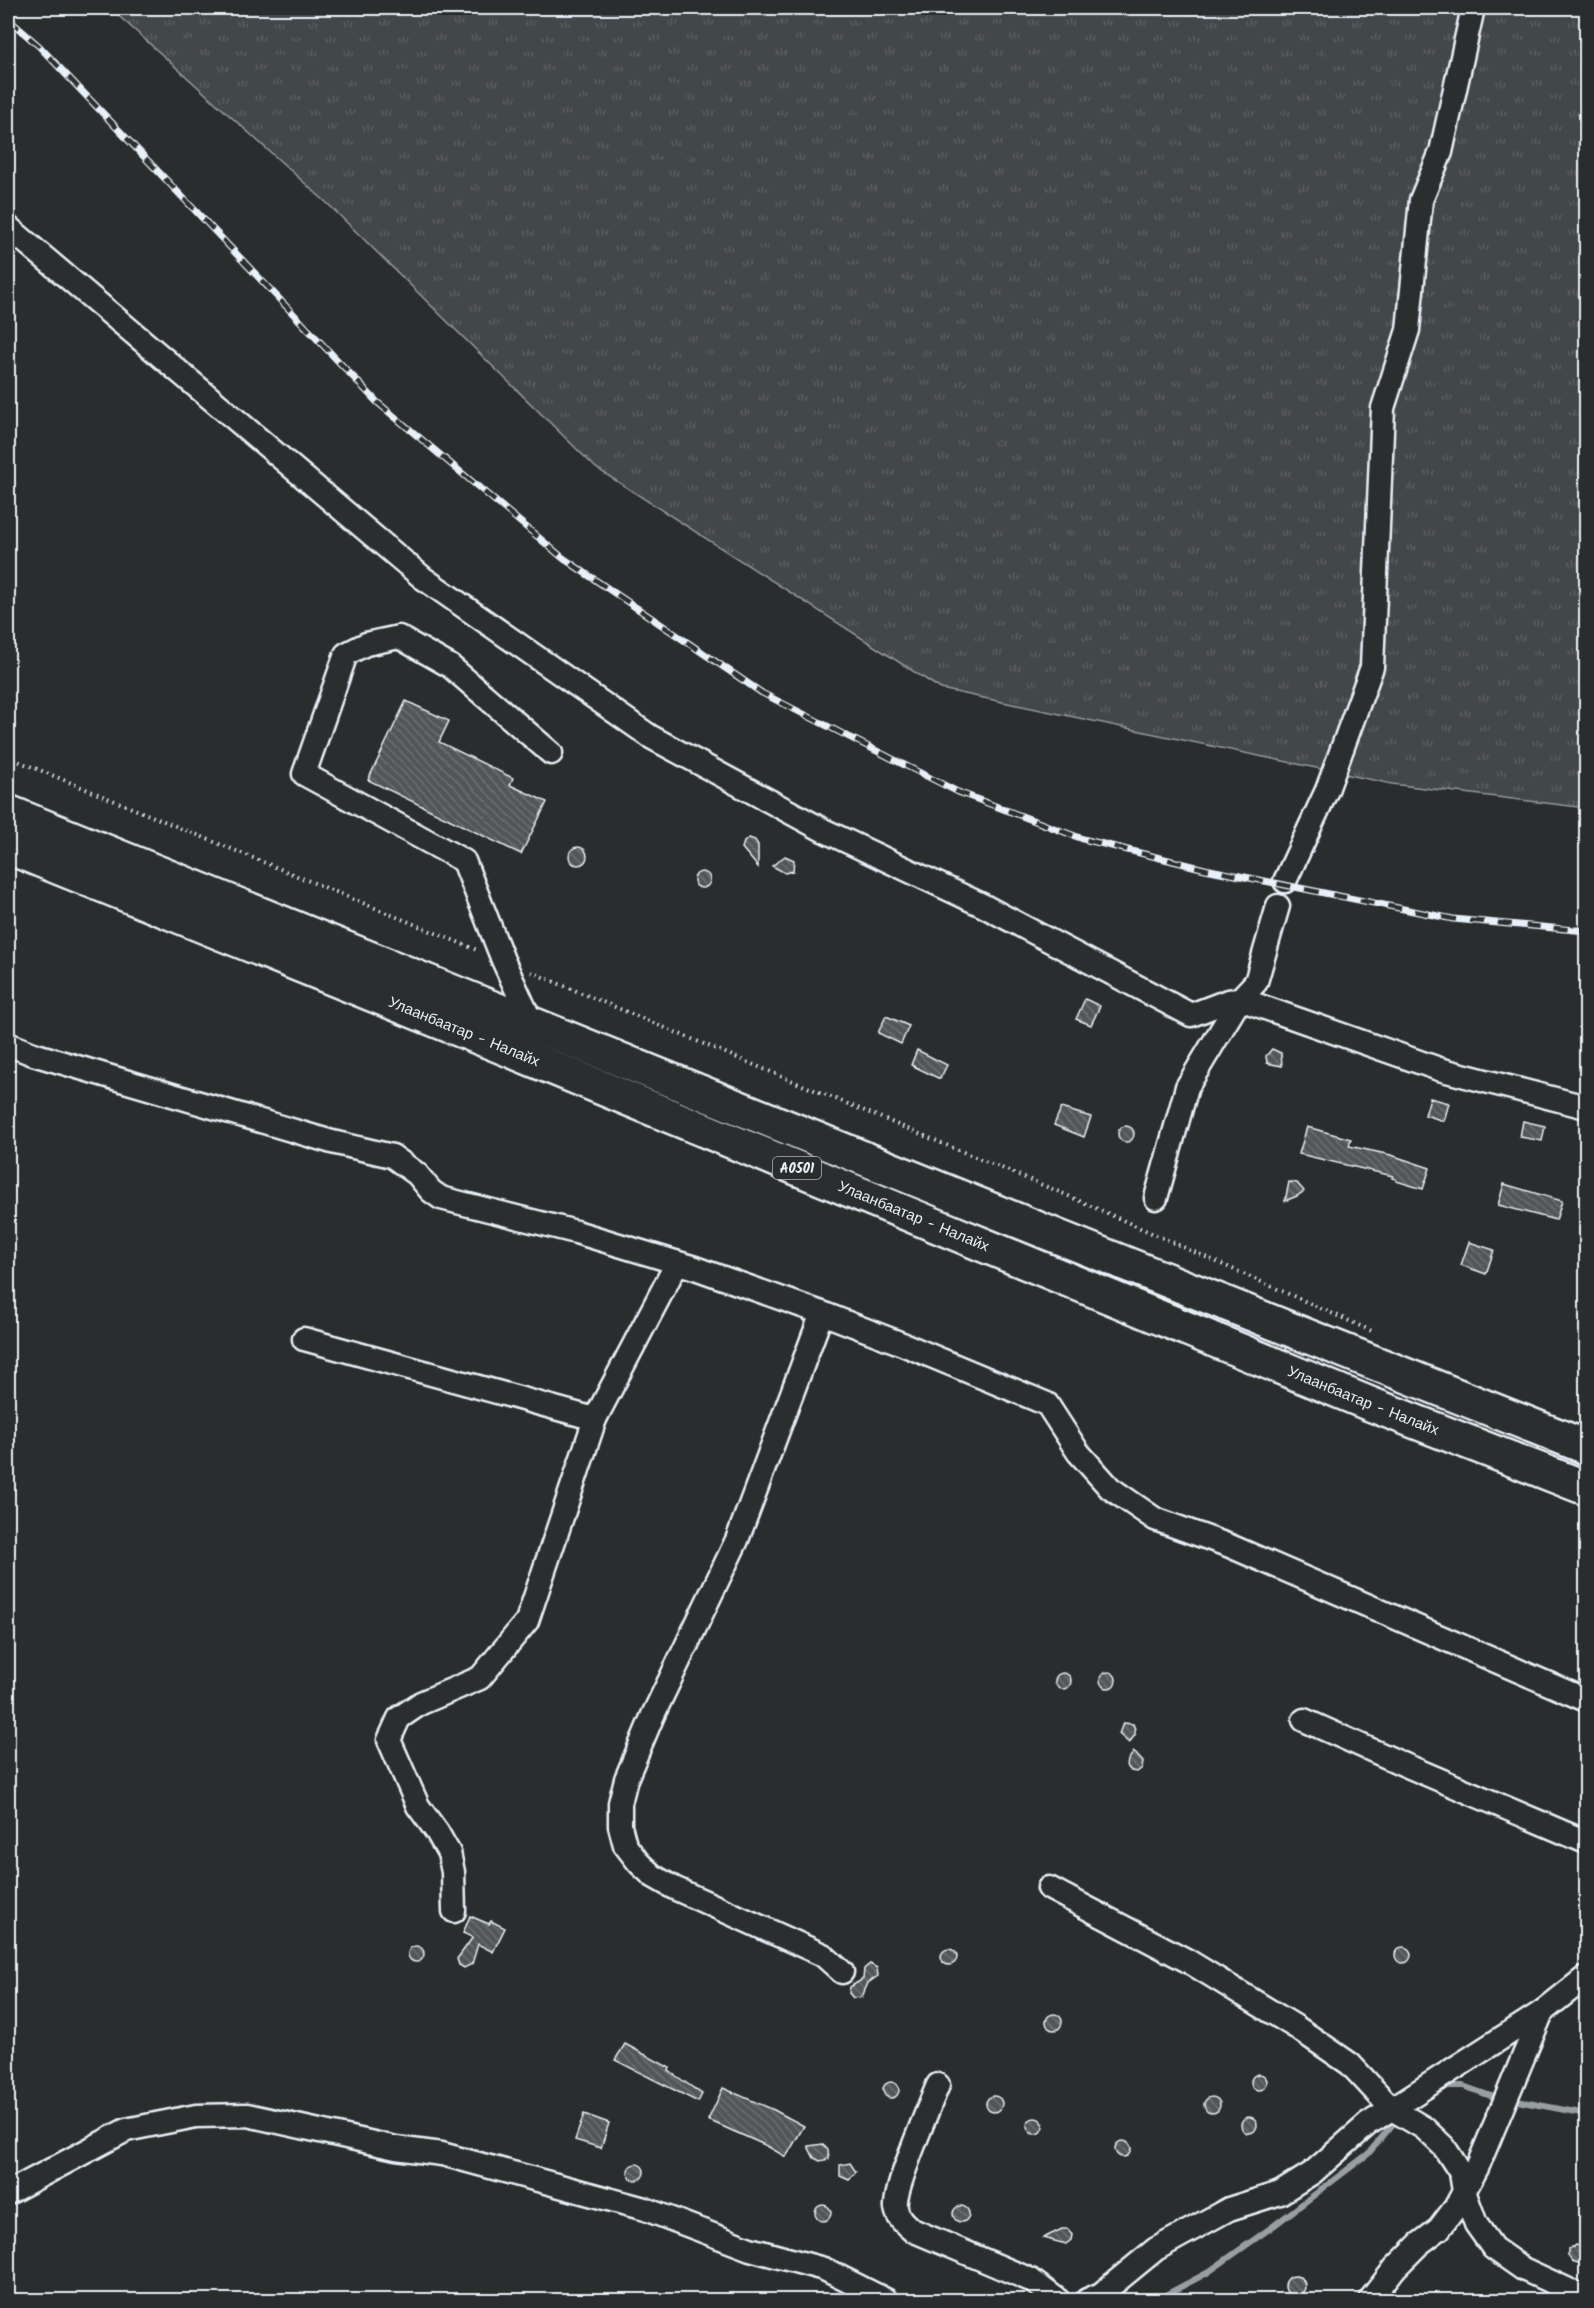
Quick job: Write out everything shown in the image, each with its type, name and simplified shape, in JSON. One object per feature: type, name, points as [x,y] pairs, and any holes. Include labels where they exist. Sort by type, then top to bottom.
[{"type":"highway","name":"A0501","points":[[8,812],[1061,1238],[1587,1447]]},
{"type":"highway","name":"Улаанбаатар - Налайх","points":[[8,847],[505,1048],[1359,1400],[1587,1488]]},
{"type":"street","points":[[1285,881],[1327,790],[1372,667],[1383,408],[1408,330],[1421,200],[1441,152],[1473,8]]},
{"type":"street","points":[[8,227],[423,578],[651,737],[823,830],[982,904],[1191,1015],[1228,1001],[1240,999],[1438,1069],[1587,1107]]},
{"type":"street","points":[[532,1024],[502,960],[464,861],[304,774],[346,654],[366,644],[399,637],[450,666],[551,753]]},
{"type":"street","points":[[1156,1198],[1187,1087],[1240,999],[1256,982],[1278,906]]},
{"type":"street","points":[[8,1044],[33,1054],[286,1128],[392,1156],[417,1174],[431,1191],[441,1198],[576,1232],[677,1263],[822,1313],[1047,1404],[1078,1452],[1110,1488],[1155,1519],[1230,1546],[1587,1700]]},
{"type":"street","points":[[454,1911],[454,1880],[449,1853],[418,1806],[389,1740],[399,1718],[421,1703],[480,1678],[527,1621],[595,1419],[677,1263]]},
{"type":"street","points":[[822,1313],[737,1539],[653,1715],[626,1779],[620,1803],[620,1826],[625,1845],[653,1876],[674,1888],[823,1955],[842,1972]]},
{"type":"street","points":[[304,1339],[595,1419]]},
{"type":"street","points":[[1304,1720],[1587,1842]]},
{"type":"street","points":[[1049,1888],[1188,1961],[1296,2027],[1350,2064],[1392,2109],[1424,2128],[1444,2147],[1461,2173],[1464,2191],[1476,2224],[1493,2248],[1523,2269],[1587,2298]]},
{"type":"street","points":[[1087,2301],[1101,2294],[1156,2249],[1229,2209],[1280,2193],[1312,2173],[1368,2124],[1542,2012],[1587,1977]]},
{"type":"street","points":[[1370,2301],[1395,2268],[1419,2244],[1439,2229],[1455,2208],[1477,2168],[1542,2012]]},
{"type":"street","points":[[938,2085],[899,2188],[895,2207],[900,2219],[912,2230],[1031,2280],[1058,2301]]},
{"type":"street","points":[[8,2193],[126,2130],[196,2116],[247,2115],[396,2148],[442,2154],[645,2209],[750,2249],[824,2269],[886,2301]]},
{"type":"path","points":[[8,758],[1053,1189],[1376,1333]]},
{"type":"green space","points":[[110,8],[1586,8],[1586,808],[1392,784],[941,689],[596,468],[328,204]]},
{"type":"building","points":[[406,701],[449,721],[439,742],[513,778],[510,785],[547,802],[521,854],[368,780]]},
{"type":"building","points":[[749,838],[755,840],[758,845],[758,867],[742,848],[744,842]]},
{"type":"building","points":[[578,847],[584,850],[587,856],[584,862],[578,865],[572,862],[569,856],[572,850]]},
{"type":"building","points":[[785,856],[794,860],[793,871],[785,873],[772,866]]},
{"type":"building","points":[[699,872],[705,872],[710,880],[708,886],[699,888],[694,883],[694,877]]},
{"type":"building","points":[[1085,999],[1100,1006],[1091,1025],[1076,1019]]},
{"type":"building","points":[[886,1016],[909,1026],[901,1044],[878,1033]]},
{"type":"building","points":[[1272,1049],[1281,1053],[1282,1066],[1267,1063],[1266,1056]]},
{"type":"building","points":[[917,1050],[947,1065],[940,1079],[911,1065]]},
{"type":"building","points":[[1430,1098],[1449,1103],[1444,1121],[1425,1115]]},
{"type":"building","points":[[1061,1108],[1091,1117],[1084,1137],[1054,1125]]},
{"type":"building","points":[[1523,1121],[1545,1126],[1542,1141],[1520,1137]]},
{"type":"building","points":[[1126,1126],[1132,1128],[1134,1134],[1132,1140],[1126,1142],[1120,1140],[1118,1134],[1120,1128]]},
{"type":"building","points":[[1307,1127],[1351,1139],[1349,1146],[1391,1155],[1430,1168],[1423,1189],[1396,1181],[1392,1178],[1393,1176],[1299,1154]]},
{"type":"building","points":[[1289,1182],[1297,1183],[1304,1191],[1285,1201]]},
{"type":"building","points":[[1504,1184],[1562,1201],[1556,1220],[1498,1205]]},
{"type":"building","points":[[1469,1242],[1494,1250],[1486,1274],[1461,1265]]},
{"type":"building","points":[[1105,1672],[1111,1672],[1116,1680],[1114,1686],[1105,1688],[1100,1683],[1100,1677]]},
{"type":"building","points":[[1060,1673],[1066,1673],[1071,1681],[1069,1687],[1060,1689],[1055,1684],[1055,1678]]},
{"type":"building","points":[[1123,1723],[1133,1724],[1135,1729],[1135,1735],[1129,1743],[1119,1734]]},
{"type":"building","points":[[1134,1752],[1143,1762],[1142,1768],[1137,1772],[1131,1771],[1127,1766]]},
{"type":"building","points":[[470,1916],[489,1924],[491,1921],[505,1928],[493,1952],[478,1944],[472,1964],[464,1968],[459,1965],[457,1959],[473,1937],[463,1933]]},
{"type":"building","points":[[416,1946],[422,1948],[424,1954],[422,1960],[416,1962],[410,1960],[408,1954],[410,1948]]},
{"type":"building","points":[[1403,1947],[1409,1949],[1411,1955],[1409,1961],[1403,1963],[1397,1961],[1395,1955],[1397,1949]]},
{"type":"building","points":[[946,1949],[952,1949],[957,1957],[955,1963],[946,1965],[941,1960],[941,1954]]},
{"type":"building","points":[[870,1964],[877,1968],[878,1976],[868,1983],[862,1997],[853,1998],[849,1993],[850,1987],[863,1979],[864,1969]]},
{"type":"building","points":[[1051,2014],[1057,2014],[1062,2022],[1060,2028],[1051,2030],[1046,2025],[1046,2019]]},
{"type":"building","points":[[625,2044],[670,2068],[669,2071],[702,2094],[698,2102],[615,2060]]},
{"type":"building","points":[[1256,2074],[1262,2074],[1267,2082],[1265,2088],[1256,2090],[1251,2085],[1251,2079]]},
{"type":"building","points":[[888,2082],[894,2082],[899,2090],[897,2096],[888,2098],[883,2093],[883,2087]]},
{"type":"building","points":[[723,2088],[804,2126],[786,2157],[708,2120]]},
{"type":"building","points":[[991,2096],[997,2096],[1002,2104],[1000,2110],[991,2112],[986,2107],[986,2101]]},
{"type":"building","points":[[1209,2097],[1215,2097],[1220,2105],[1218,2111],[1209,2113],[1204,2108],[1204,2102]]},
{"type":"building","points":[[584,2114],[609,2123],[601,2148],[575,2140]]},
{"type":"building","points":[[1246,2117],[1252,2117],[1257,2125],[1255,2131],[1246,2133],[1241,2128],[1241,2122]]},
{"type":"building","points":[[1032,2118],[1038,2118],[1043,2126],[1041,2132],[1032,2134],[1027,2129],[1027,2123]]},
{"type":"building","points":[[1120,2141],[1126,2141],[1131,2149],[1129,2155],[1120,2157],[1115,2152],[1115,2146]]},
{"type":"building","points":[[823,2144],[828,2150],[829,2159],[820,2161],[814,2158],[808,2146]]},
{"type":"building","points":[[850,2163],[856,2172],[849,2180],[840,2176],[840,2165]]},
{"type":"building","points":[[633,2164],[639,2164],[644,2172],[642,2178],[633,2180],[628,2175],[628,2169]]},
{"type":"building","points":[[820,2205],[826,2205],[831,2213],[829,2219],[820,2221],[815,2216],[815,2210]]},
{"type":"building","points":[[958,2206],[964,2206],[969,2214],[967,2220],[958,2222],[953,2217],[953,2211]]},
{"type":"building","points":[[1062,2229],[1068,2229],[1072,2235],[1071,2240],[1066,2244],[1043,2238]]},
{"type":"building","points":[[1576,2245],[1587,2248],[1587,2266],[1572,2261],[1568,2256],[1568,2250]]},
{"type":"building","points":[[1295,2276],[1302,2279],[1305,2286],[1302,2293],[1295,2296],[1288,2293],[1285,2286],[1288,2279]]},
{"type":"waterway","points":[[1442,2086],[1463,2086],[1491,2096],[1586,2114]]},
{"type":"waterway","points":[[1156,2300],[1207,2273],[1272,2227],[1368,2154],[1398,2118]]},
{"type":"railway","points":[[8,19],[39,46],[377,402],[563,558],[762,693],[958,792],[1083,839],[1205,869],[1453,919],[1586,931]]}]
